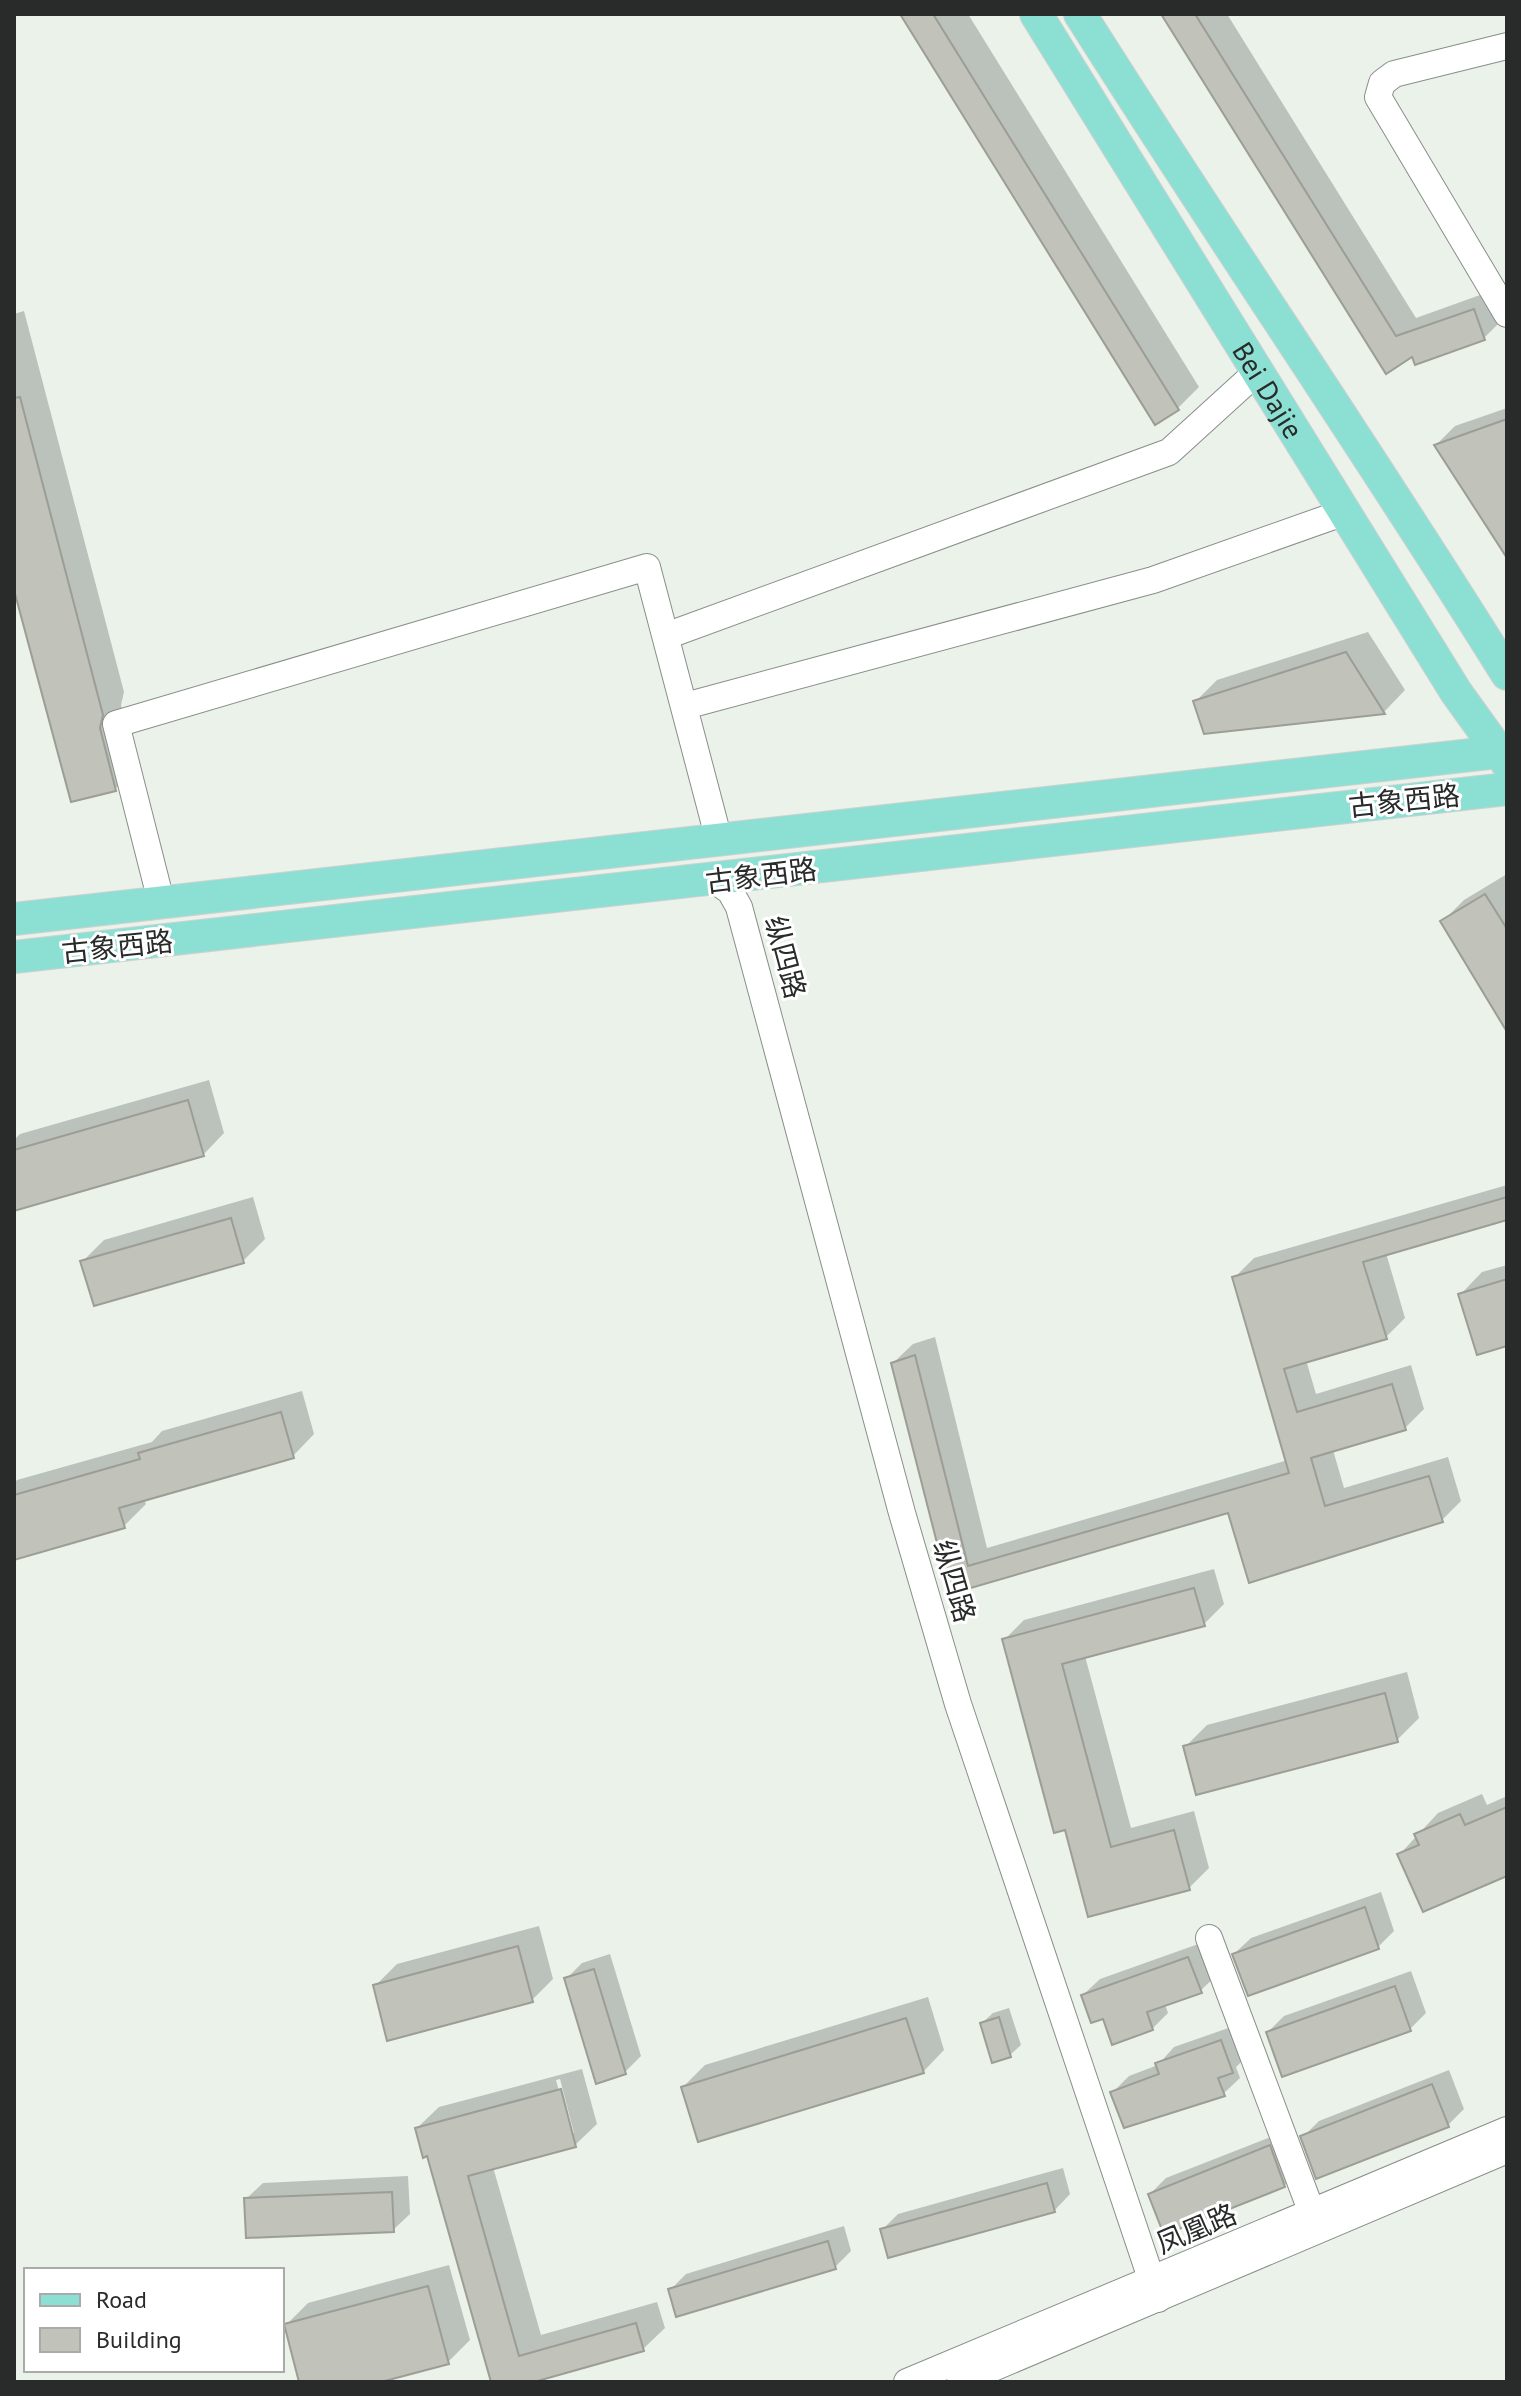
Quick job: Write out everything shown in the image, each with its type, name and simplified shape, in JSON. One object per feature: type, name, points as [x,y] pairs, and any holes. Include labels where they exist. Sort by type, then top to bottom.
[{"type":"main road","name":"Bei Dajie","points":[[1036,14],[1456,692],[1504,755]]},
{"type":"main road","name":"Bei Dajie","points":[[1080,14],[1284,331],[1396,496],[1507,674]]},
{"type":"main road","name":"古象西路","points":[[14,919],[1504,755]]},
{"type":"main road","name":"古象西路","points":[[14,957],[1507,789]]},
{"type":"street","points":[[1507,46],[1394,74],[1382,83],[1378,97],[1507,314]]},
{"type":"street","points":[[666,636],[1169,452],[1258,371]]},
{"type":"street","points":[[685,706],[1153,580],[1345,512]]},
{"type":"street","points":[[161,901],[116,724],[647,567],[719,840]]},
{"type":"street","name":"纵四路","points":[[769,874],[754,888],[751,906],[914,1509],[969,1699],[1160,2288]]},
{"type":"street","name":"纵四路","points":[[714,880],[725,886],[739,907],[902,1513],[954,1689],[1160,2288]]},
{"type":"street","points":[[1209,1938],[1316,2223]]},
{"type":"street","name":"凤凰路","points":[[1316,2223],[1507,2130]]},
{"type":"street","name":"凤凰路","points":[[907,2382],[1160,2288],[1316,2223],[1507,2150]]},
{"type":"street","name":"凤凰路","points":[[960,2382],[1160,2288]]},
{"type":"building","points":[[900,14],[933,14],[1179,410],[1155,425]]},
{"type":"building","points":[[1161,14],[1195,14],[1396,336],[1474,309],[1485,340],[1415,365],[1412,357],[1386,374]]},
{"type":"building","points":[[20,397],[103,715],[100,728],[116,791],[71,802],[14,590],[14,398]]},
{"type":"building","points":[[1507,419],[1507,558],[1434,445]]},
{"type":"building","points":[[1346,652],[1385,714],[1204,734],[1193,701]]},
{"type":"building","points":[[1485,894],[1507,929],[1507,1032],[1440,921]]},
{"type":"building","points":[[188,1100],[204,1156],[14,1211],[14,1150]]},
{"type":"building","points":[[1507,1197],[1507,1220],[1363,1262],[1387,1339],[1284,1369],[1297,1412],[1392,1384],[1406,1430],[1311,1458],[1325,1506],[1429,1476],[1443,1522],[1249,1583],[1228,1513],[950,1594],[891,1363],[915,1355],[968,1566],[1289,1473],[1232,1277]]},
{"type":"building","points":[[231,1218],[244,1263],[94,1306],[80,1261]]},
{"type":"building","points":[[1507,1279],[1507,1346],[1477,1355],[1458,1294]]},
{"type":"building","points":[[281,1412],[294,1458],[119,1508],[125,1528],[14,1560],[14,1495],[140,1459],[138,1453]]},
{"type":"building","points":[[1194,1588],[1205,1626],[1062,1664],[1111,1847],[1174,1830],[1190,1890],[1088,1917],[1065,1830],[1054,1833],[1002,1639]]},
{"type":"building","points":[[1385,1693],[1398,1742],[1196,1795],[1183,1746]]},
{"type":"building","points":[[1507,1807],[1507,1876],[1423,1912],[1397,1854],[1419,1845],[1414,1834],[1460,1814],[1465,1825]]},
{"type":"building","points":[[1365,1907],[1379,1949],[1248,1996],[1232,1954]]},
{"type":"building","points":[[518,1946],[533,2002],[387,2041],[373,1985]]},
{"type":"building","points":[[1188,1957],[1202,1993],[1147,2012],[1153,2030],[1112,2045],[1103,2019],[1091,2023],[1081,1995]]},
{"type":"building","points":[[594,1969],[626,2074],[596,2084],[564,1978]]},
{"type":"building","points":[[1395,1986],[1411,2031],[1282,2077],[1266,2032]]},
{"type":"building","points":[[999,2017],[1011,2057],[992,2063],[980,2023]]},
{"type":"building","points":[[906,2018],[924,2073],[698,2142],[681,2087]]},
{"type":"building","points":[[1221,2040],[1233,2073],[1218,2078],[1225,2096],[1124,2128],[1110,2092],[1159,2074],[1155,2063]]},
{"type":"building","points":[[1432,2084],[1449,2127],[1316,2179],[1300,2136]]},
{"type":"building","points":[[561,2089],[576,2147],[468,2176],[519,2356],[636,2323],[644,2351],[534,2382],[491,2382],[427,2156],[423,2158],[415,2128]]},
{"type":"building","points":[[1270,2145],[1285,2187],[1164,2235],[1148,2194]]},
{"type":"building","points":[[1047,2183],[1055,2212],[888,2258],[880,2229]]},
{"type":"building","points":[[392,2192],[394,2232],[246,2238],[244,2198]]},
{"type":"building","points":[[828,2241],[836,2269],[676,2317],[668,2289]]},
{"type":"building","points":[[428,2286],[449,2364],[381,2382],[299,2382],[284,2324]]}]
